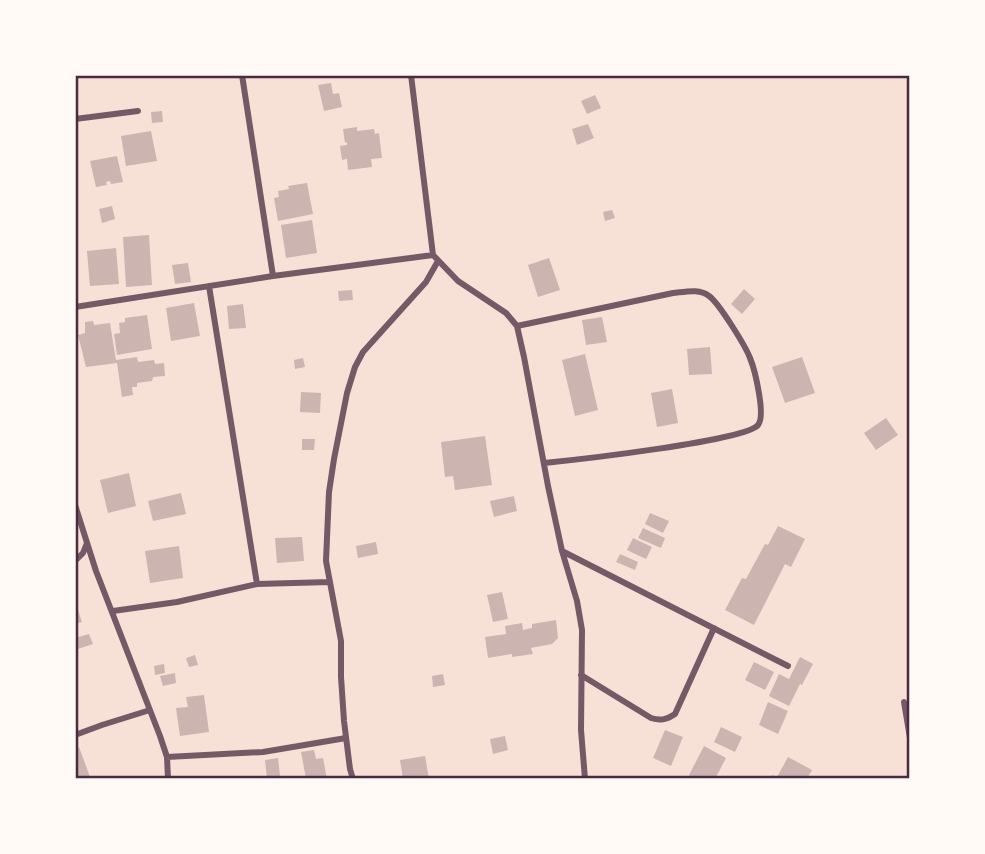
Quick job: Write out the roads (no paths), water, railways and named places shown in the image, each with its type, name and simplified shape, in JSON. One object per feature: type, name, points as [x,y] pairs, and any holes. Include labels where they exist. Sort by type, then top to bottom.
[{"type":"street","points":[[242,75],[273,276]]},
{"type":"street","points":[[353,779],[346,738],[341,641],[326,561],[329,492],[346,393],[355,367],[363,352],[426,282],[436,258],[411,75]]},
{"type":"street","points":[[75,119],[138,111]]},
{"type":"street","points":[[75,307],[273,276],[436,258]]},
{"type":"street","points":[[436,258],[458,281],[506,313],[517,327],[562,551],[577,601],[582,630],[581,730],[585,778],[576,779]]},
{"type":"street","points":[[209,286],[257,584]]},
{"type":"street","points":[[517,327],[673,293],[699,291],[710,296],[733,327],[750,358],[759,394],[762,418],[751,430],[726,437],[614,455],[544,463]]},
{"type":"street","points":[[75,505],[96,571],[166,757],[168,779]]},
{"type":"street","points":[[75,561],[83,553],[87,541]]},
{"type":"street","points":[[562,551],[788,666]]},
{"type":"street","points":[[113,611],[177,602],[257,584],[330,582]]},
{"type":"street","points":[[581,675],[651,718],[667,719],[675,714],[714,628]]},
{"type":"street","points":[[904,702],[910,738]]},
{"type":"street","points":[[75,736],[150,710]]},
{"type":"street","points":[[166,757],[263,752],[346,738]]}]
